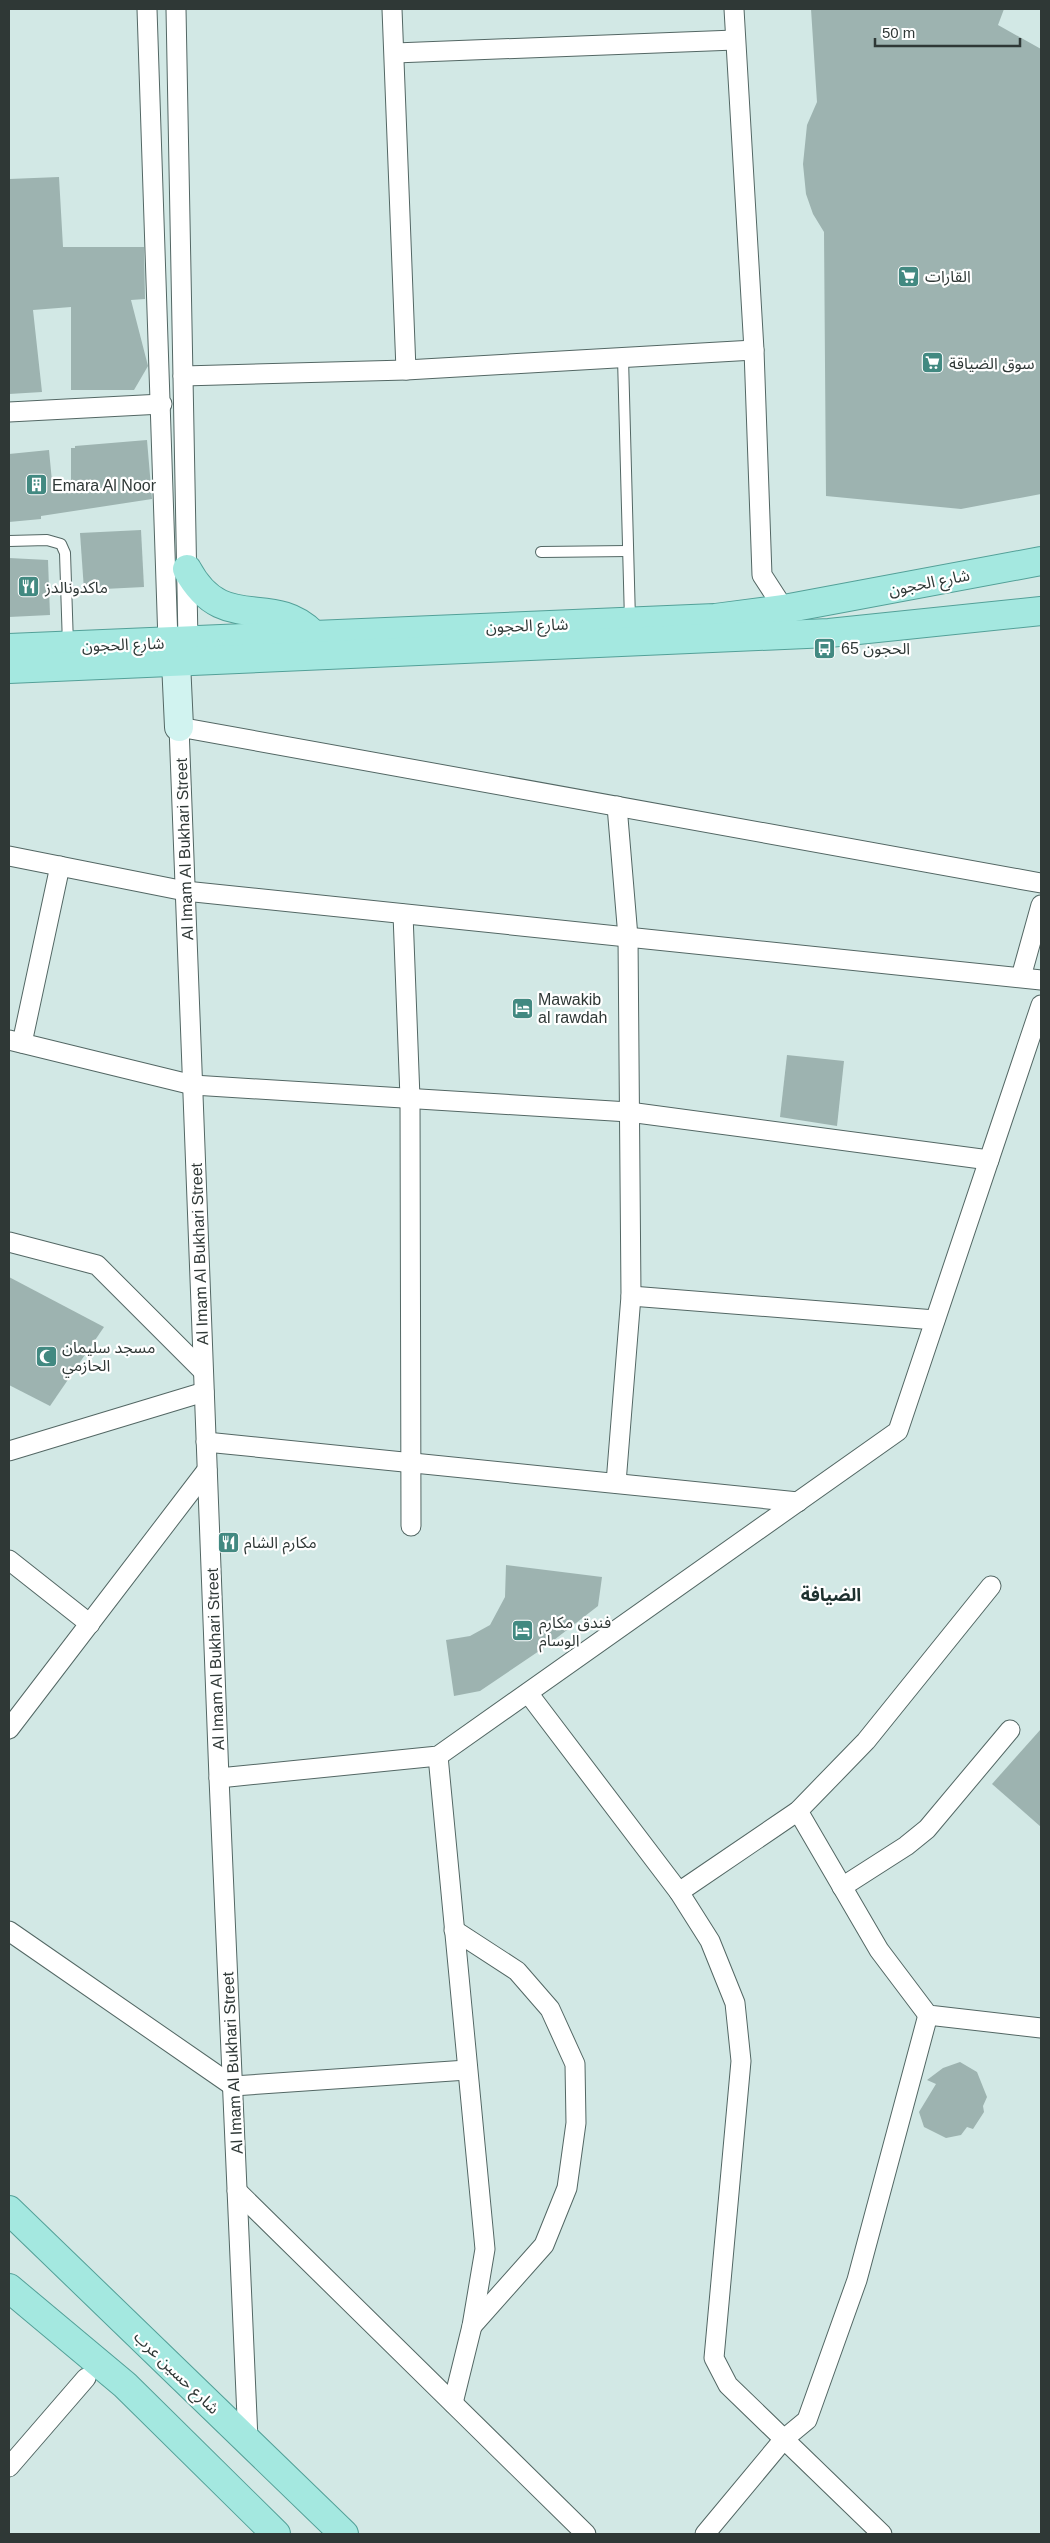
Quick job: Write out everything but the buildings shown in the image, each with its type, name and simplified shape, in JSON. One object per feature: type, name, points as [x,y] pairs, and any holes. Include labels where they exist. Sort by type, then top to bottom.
[{"type":"main road","name":"شارع الحجون","points":[[9,669],[177,648],[312,634],[715,618],[784,609],[1041,561]]},
{"type":"main road","points":[[187,569],[201,589],[220,604],[246,612],[273,613],[285,616],[297,621],[312,634]]},
{"type":"main road","name":"شارع الحجون","points":[[9,648],[68,646],[177,648],[829,632],[1041,611]]},
{"type":"main road","name":"شارع حسين عرب","points":[[9,2210],[344,2534]]},
{"type":"main road","points":[[9,2288],[125,2385],[276,2534]]},
{"type":"street","points":[[147,9],[162,404],[177,648],[179,727],[1041,883]]},
{"type":"street","points":[[176,9],[187,569],[177,648]]},
{"type":"street","points":[[392,9],[406,370]]},
{"type":"street","points":[[734,9],[754,350],[762,575],[784,609]]},
{"type":"street","points":[[395,53],[735,40]]},
{"type":"street","points":[[183,376],[406,370],[754,350]]},
{"type":"street","points":[[9,412],[162,404]]},
{"type":"street","name":"Al Imam Al Bukhari Street","points":[[179,727],[219,1778],[248,2440]]},
{"type":"street","points":[[616,1483],[631,1296],[628,937],[617,806]]},
{"type":"street","points":[[9,856],[185,891],[1041,980]]},
{"type":"street","points":[[60,866],[15,1041],[193,1085],[629,1112],[989,1160]]},
{"type":"street","points":[[1021,978],[1041,905]]},
{"type":"street","points":[[403,914],[410,1098],[411,1526]]},
{"type":"street","points":[[219,1778],[438,1756],[898,1431],[1041,1005]]},
{"type":"street","points":[[9,1242],[96,1266],[204,1371]]},
{"type":"street","points":[[631,1296],[935,1320]]},
{"type":"street","points":[[9,1451],[204,1392]]},
{"type":"street","points":[[206,1442],[798,1502]]},
{"type":"street","points":[[9,1729],[207,1470]]},
{"type":"street","points":[[9,1560],[90,1624]]},
{"type":"street","points":[[679,1892],[798,1811],[866,1741],[991,1586]]},
{"type":"street","points":[[528,1693],[679,1892],[710,1941],[735,2003],[741,2061],[714,2358],[728,2385],[882,2534]]},
{"type":"street","points":[[842,1887],[906,1846],[927,1829],[1010,1730]]},
{"type":"street","points":[[438,1756],[485,2249],[472,2326],[453,2403]]},
{"type":"street","points":[[798,1811],[879,1950],[928,2015],[1041,2028]]},
{"type":"street","points":[[454,1930],[517,1971],[550,2009],[575,2064],[576,2123],[567,2188],[544,2245],[472,2326]]},
{"type":"street","points":[[9,1931],[233,2086],[467,2070]]},
{"type":"street","points":[[705,2534],[784,2438],[807,2420],[857,2280],[928,2015]]},
{"type":"street","points":[[237,2192],[586,2534]]},
{"type":"street","points":[[9,2467],[86,2378]]},
{"type":"lane","points":[[623,358],[630,621]]},
{"type":"lane","points":[[9,541],[47,540],[61,544],[65,554],[68,646]]},
{"type":"lane","points":[[540,552],[628,551]]},
{"type":"place","name":"القارات","points":[[909,276]]},
{"type":"place","name":"سوق الضياقة","points":[[933,363]]},
{"type":"place","name":"Emara Al Noor","points":[[36,485]]},
{"type":"place","name":"ماكدونالدز","points":[[29,587]]},
{"type":"place","name":"الحجون 65","points":[[825,648]]},
{"type":"place","name":"Mawakib al rawdah","points":[[522,1008]]},
{"type":"place","name":"مسجد سليمان الحازمي","points":[[46,1356]]},
{"type":"place","name":"مكارم الشام","points":[[228,1542]]},
{"type":"place","name":"فندق مكارم الوسام","points":[[523,1631]]},
{"type":"district","name":"الضيافة","points":[[831,1595]]}]
